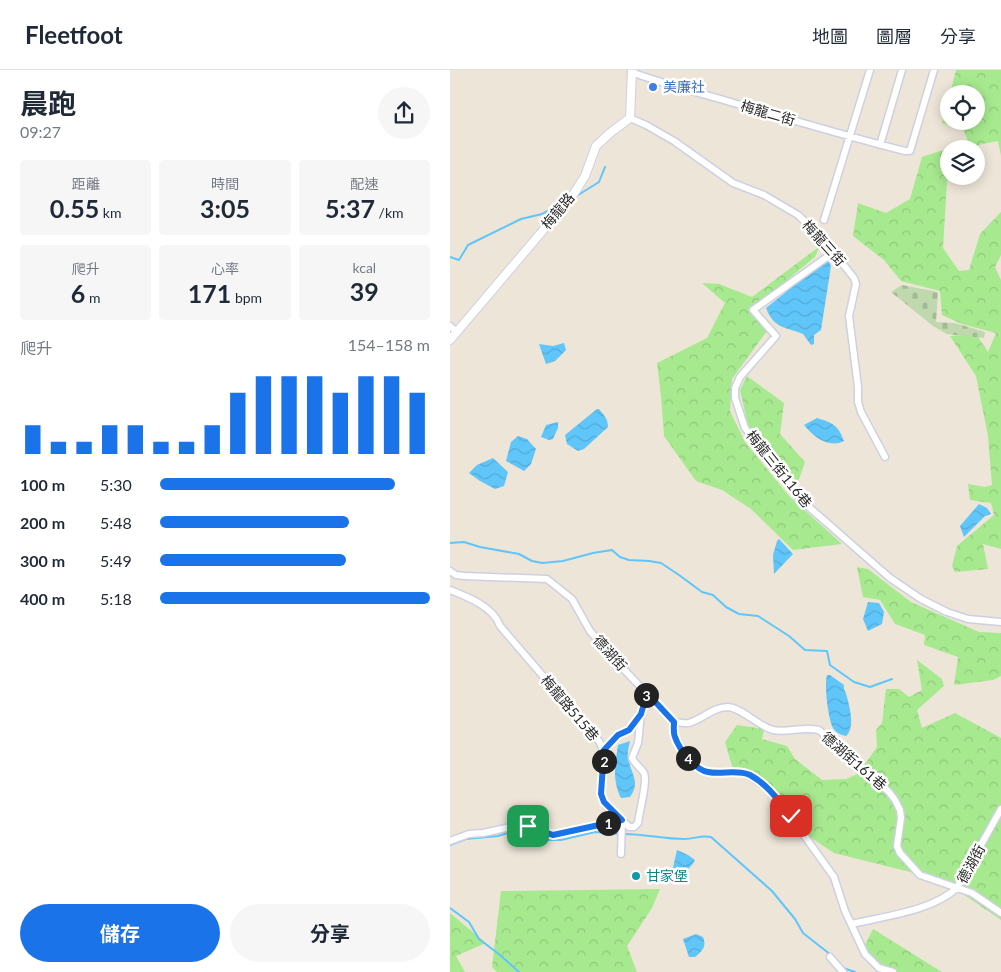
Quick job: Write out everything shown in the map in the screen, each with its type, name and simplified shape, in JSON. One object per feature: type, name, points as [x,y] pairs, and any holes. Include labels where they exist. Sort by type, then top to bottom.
[{"type":"street","points":[[824,220],[870,70]]},
{"type":"street","points":[[880,145],[902,70]]},
{"type":"street","name":"梅龍二街","points":[[631,71],[663,84],[850,138],[910,151],[934,70]]},
{"type":"street","points":[[630,118],[631,71]]},
{"type":"street","name":"梅龍路","points":[[450,340],[453,328],[500,281],[572,196],[585,176],[596,146],[630,118]]},
{"type":"street","name":"梅龍三街","points":[[630,118],[674,141],[733,183],[764,195],[798,215],[811,226],[854,278],[856,284],[848,316],[858,387],[858,402],[861,412],[885,457]]},
{"type":"street","name":"梅龍三街116巷","points":[[834,252],[754,310],[776,336],[740,377],[735,388],[745,428],[802,501],[890,578],[936,607],[968,619],[1001,622]]},
{"type":"street","name":"德湖街","points":[[450,571],[456,575],[464,576],[547,579],[572,599],[590,631],[674,722],[674,736],[689,759],[699,769],[709,773],[739,772],[750,776],[766,787],[778,799],[834,877],[845,911],[852,924],[932,905],[947,898],[957,888],[1001,810]]},
{"type":"street","name":"梅龍路515巷","points":[[450,590],[469,598],[497,617],[500,626],[599,741],[604,750],[601,794],[604,802],[622,820]]},
{"type":"street","points":[[622,820],[629,827],[634,827],[638,824],[646,783],[644,773],[632,758],[638,744],[641,714],[647,693]]},
{"type":"street","name":"德湖街161巷","points":[[674,722],[688,724],[717,708],[730,707],[771,729],[783,731],[809,728],[819,730],[889,792],[895,800],[900,810],[901,818],[897,846],[900,853],[920,875],[972,893],[1001,913]]},
{"type":"street","points":[[604,750],[618,735],[629,730],[641,714]]},
{"type":"street","points":[[621,854],[622,820]]},
{"type":"street","points":[[450,841],[469,834],[520,825],[553,835],[622,820]]},
{"type":"street","points":[[852,924],[865,954],[878,970],[893,972]]},
{"type":"street","points":[[830,957],[843,972]]},
{"type":"green space","points":[[956,70],[1001,70],[1001,156],[998,141],[985,143],[985,140],[968,140],[964,131],[961,130],[985,130],[985,85],[952,85]]},
{"type":"green space","points":[[940,151],[940,185],[947,185],[943,248],[959,271],[969,270],[980,234],[1001,212],[1001,255],[995,267],[1001,280],[1001,549],[983,544],[988,569],[955,572],[952,566],[957,546],[994,515],[991,503],[970,500],[968,484],[985,487],[992,485],[988,436],[976,376],[950,336],[976,334],[988,352],[996,333],[962,324],[942,315],[940,291],[901,281],[884,260],[853,236],[858,203],[886,213],[910,199],[922,157]]},
{"type":"green space","points":[[820,246],[815,257],[754,307],[767,331],[732,379],[730,411],[745,442],[789,496],[842,544],[793,550],[751,509],[722,490],[696,481],[664,436],[657,363],[707,338],[725,303],[702,283],[719,284],[752,297]]},
{"type":"green space","points":[[902,285],[938,292],[936,322],[955,323],[985,332],[984,338],[947,334],[933,326],[891,292]]},
{"type":"green space","points":[[747,376],[784,403],[780,434],[805,462],[796,488],[748,425],[740,390]]},
{"type":"green space","points":[[857,567],[868,569],[911,602],[979,632],[1001,633],[1001,676],[993,680],[954,685],[958,657],[924,645],[925,635],[895,624],[880,600],[863,597]]},
{"type":"green space","points":[[917,660],[942,679],[944,686],[917,710],[922,728],[955,713],[1001,738],[1001,920],[963,894],[918,874],[834,853],[810,837],[763,785],[734,773],[725,742],[737,725],[764,729],[762,739],[787,746],[795,759],[822,780],[846,779],[858,774],[877,747],[876,730],[882,723],[886,689],[899,689],[909,697],[922,690]]},
{"type":"green space","points":[[660,889],[652,908],[627,946],[637,972],[497,972],[492,967],[501,891]]},
{"type":"green space","points":[[450,913],[486,943],[456,956],[465,972],[450,972]]},
{"type":"green space","points":[[873,929],[942,972],[894,972],[862,951]]},
{"type":"water","points":[[826,260],[831,266],[821,330],[814,335],[814,344],[811,345],[803,334],[777,324],[766,308]]},
{"type":"water","points":[[564,343],[566,350],[555,361],[546,364],[539,344],[553,346]]},
{"type":"water","points":[[597,409],[605,417],[608,427],[584,449],[578,451],[567,444],[565,435]]},
{"type":"water","points":[[817,418],[834,425],[840,431],[844,441],[832,443],[821,440],[804,425]]},
{"type":"water","points":[[558,422],[558,428],[553,439],[549,440],[541,437],[546,425]]},
{"type":"water","points":[[518,436],[527,439],[536,449],[531,464],[524,471],[506,461],[511,442]]},
{"type":"water","points":[[493,458],[508,472],[504,486],[495,489],[469,473],[477,465]]},
{"type":"water","points":[[979,504],[987,508],[991,514],[985,516],[964,537],[960,526]]},
{"type":"water","points":[[779,539],[793,554],[774,574],[773,555]]},
{"type":"water","points":[[868,602],[879,603],[884,612],[882,624],[868,631],[863,619]]},
{"type":"water","points":[[827,675],[830,675],[844,685],[851,718],[849,732],[846,736],[836,731],[831,723],[826,694]]},
{"type":"water","points":[[630,741],[628,756],[635,787],[630,797],[621,798],[615,779],[618,745]]},
{"type":"water","points":[[677,850],[695,860],[686,870],[672,872]]},
{"type":"water","points":[[696,934],[703,937],[704,946],[702,951],[695,957],[689,957],[683,939]]},
{"type":"waterway","points":[[575,197],[599,182],[605,167]]},
{"type":"waterway","points":[[450,257],[459,260],[468,245],[521,219],[542,214],[561,204]]},
{"type":"waterway","points":[[450,543],[464,542],[519,554],[532,561],[542,563],[563,561],[612,550],[620,557],[629,560],[661,563],[702,592],[713,595],[726,607],[739,614],[758,616],[789,636],[805,650],[827,651],[830,665],[854,682],[870,687],[892,679]]},
{"type":"waterway","points":[[450,845],[466,839],[498,836],[517,830],[548,840],[561,840],[595,832],[619,834]]},
{"type":"waterway","points":[[624,834],[676,839],[711,837],[772,891],[795,919],[803,933],[831,955]]},
{"type":"waterway","points":[[450,908],[469,922],[479,939],[519,972]]},
{"type":"waterway","points":[[843,968],[855,972]]},
{"type":"place","name":"美廉社","points":[[653,87]]},
{"type":"place","name":"甘家堡","points":[[636,876]]},
{"type":"route","points":[[528,826],[553,835],[622,820],[604,802],[601,794],[604,750],[618,735],[629,730],[641,714],[647,693],[674,722],[674,736],[689,759],[699,769],[709,773],[739,772],[750,776],[766,787],[791,816]]}]
